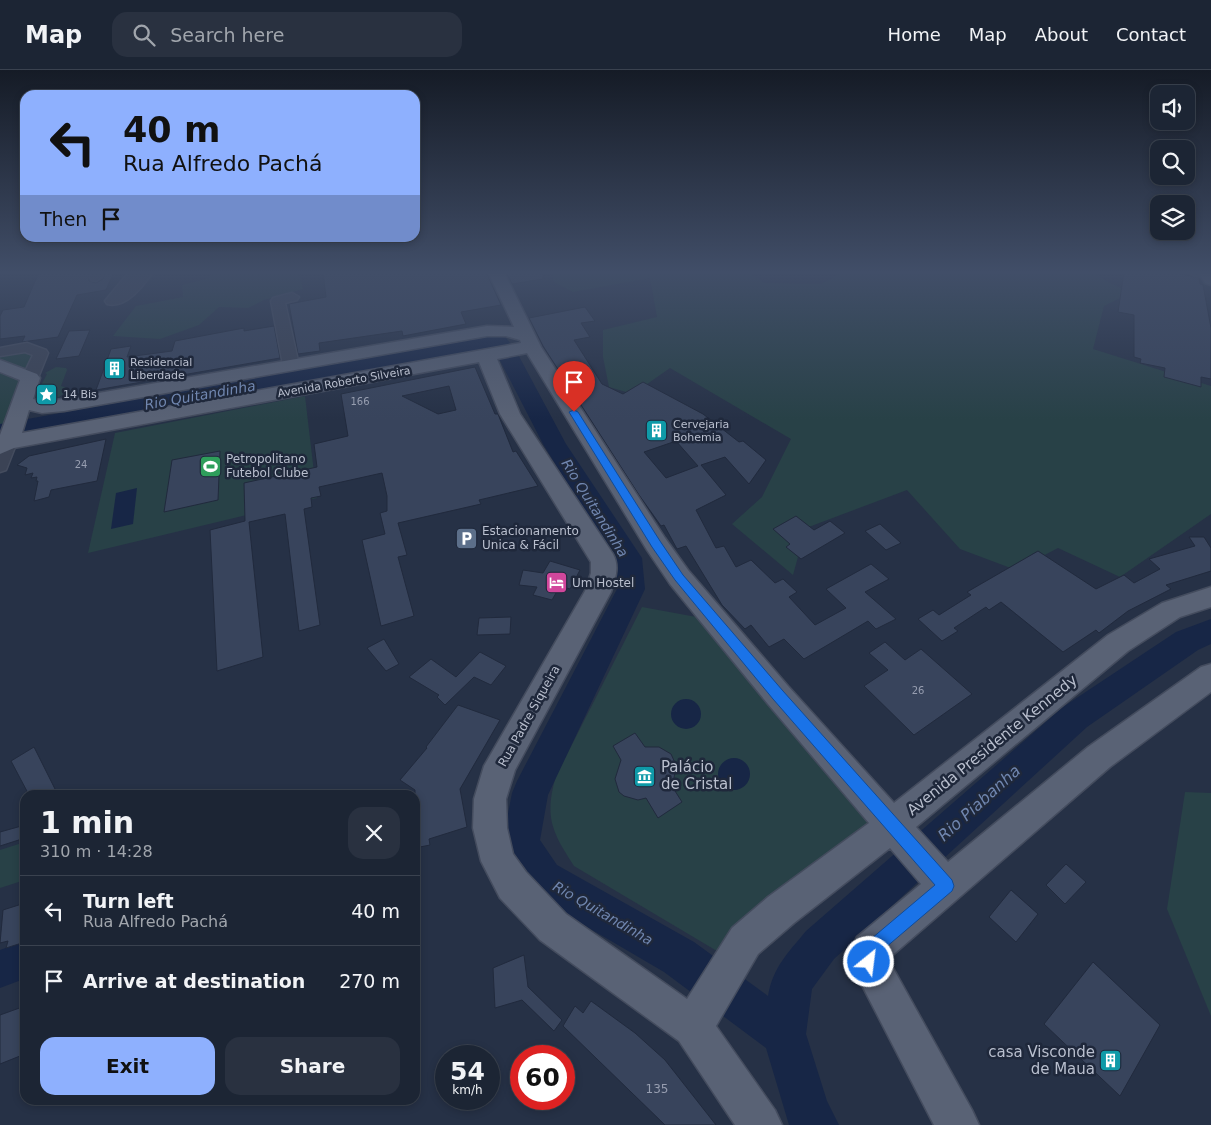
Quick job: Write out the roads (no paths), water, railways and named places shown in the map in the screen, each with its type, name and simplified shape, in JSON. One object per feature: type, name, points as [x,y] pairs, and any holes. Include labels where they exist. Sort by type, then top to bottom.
[{"type":"main road","name":"Avenida Roberto Silveira","points":[[4,445],[488,347],[506,321]]},
{"type":"main road","points":[[518,321],[527,344],[679,578],[772,688],[943,882]]},
{"type":"main road","name":"Avenida Roberto Silveira","points":[[19,410],[64,405],[291,365],[527,344]]},
{"type":"main road","name":"Rua Padre Siqueira","points":[[488,347],[510,414],[604,561],[604,573],[598,592],[500,766],[490,799],[490,828],[498,861],[513,885],[553,927],[699,1017],[760,1125]]},
{"type":"main road","points":[[0,366],[15,370],[30,378],[4,445]]},
{"type":"main road","name":"Avenida Presidente Kennedy","points":[[699,1017],[745,941],[781,910],[897,830],[1118,643],[1171,610],[1211,596]]},
{"type":"main road","points":[[957,1125],[869,962],[870,950],[943,882],[1099,757],[1211,676]]},
{"type":"street","points":[[282,321],[291,365]]},
{"type":"street","points":[[0,352],[27,348],[41,353],[30,378]]},
{"type":"street","points":[[0,466],[4,445]]},
{"type":"water","points":[[137,488],[133,524],[111,529],[116,493]]},
{"type":"water","points":[[686,699],[697,703],[701,714],[697,725],[686,729],[675,725],[671,714],[675,703]]},
{"type":"water","points":[[734,758],[746,762],[750,774],[746,786],[734,790],[722,786],[718,774],[722,762]]},
{"type":"water","points":[[20,943],[20,980],[0,988],[0,950]]},
{"type":"waterway","name":"Rio Quitandinha","points":[[0,431],[491,341],[499,342],[504,347],[555,444],[628,558],[631,589],[530,793],[521,844],[543,879],[679,957],[784,1034]]},
{"type":"waterway","name":"Rio Piabanha","points":[[784,1034],[792,981],[820,945],[1075,717],[1187,641],[1211,631]]},
{"type":"waterway","name":"Rio Piabanha","points":[[784,1034],[807,1112],[815,1125]]},
{"type":"place","name":"Residencial Liberdade","points":[[114,368]]},
{"type":"place","name":"14 Bis","points":[[47,394]]},
{"type":"place","name":"Cervejaria Bohemia","points":[[657,430]]},
{"type":"place","name":"Petropolitano Futebol Clube","points":[[210,466]]},
{"type":"place","name":"Estacionamento Unica & Fácil","points":[[466,538]]},
{"type":"place","name":"Um Hostel","points":[[556,583]]},
{"type":"place","name":"Palácio de Cristal","points":[[645,776]]},
{"type":"place","name":"casa Visconde de Maua","points":[[1111,1061]]}]
